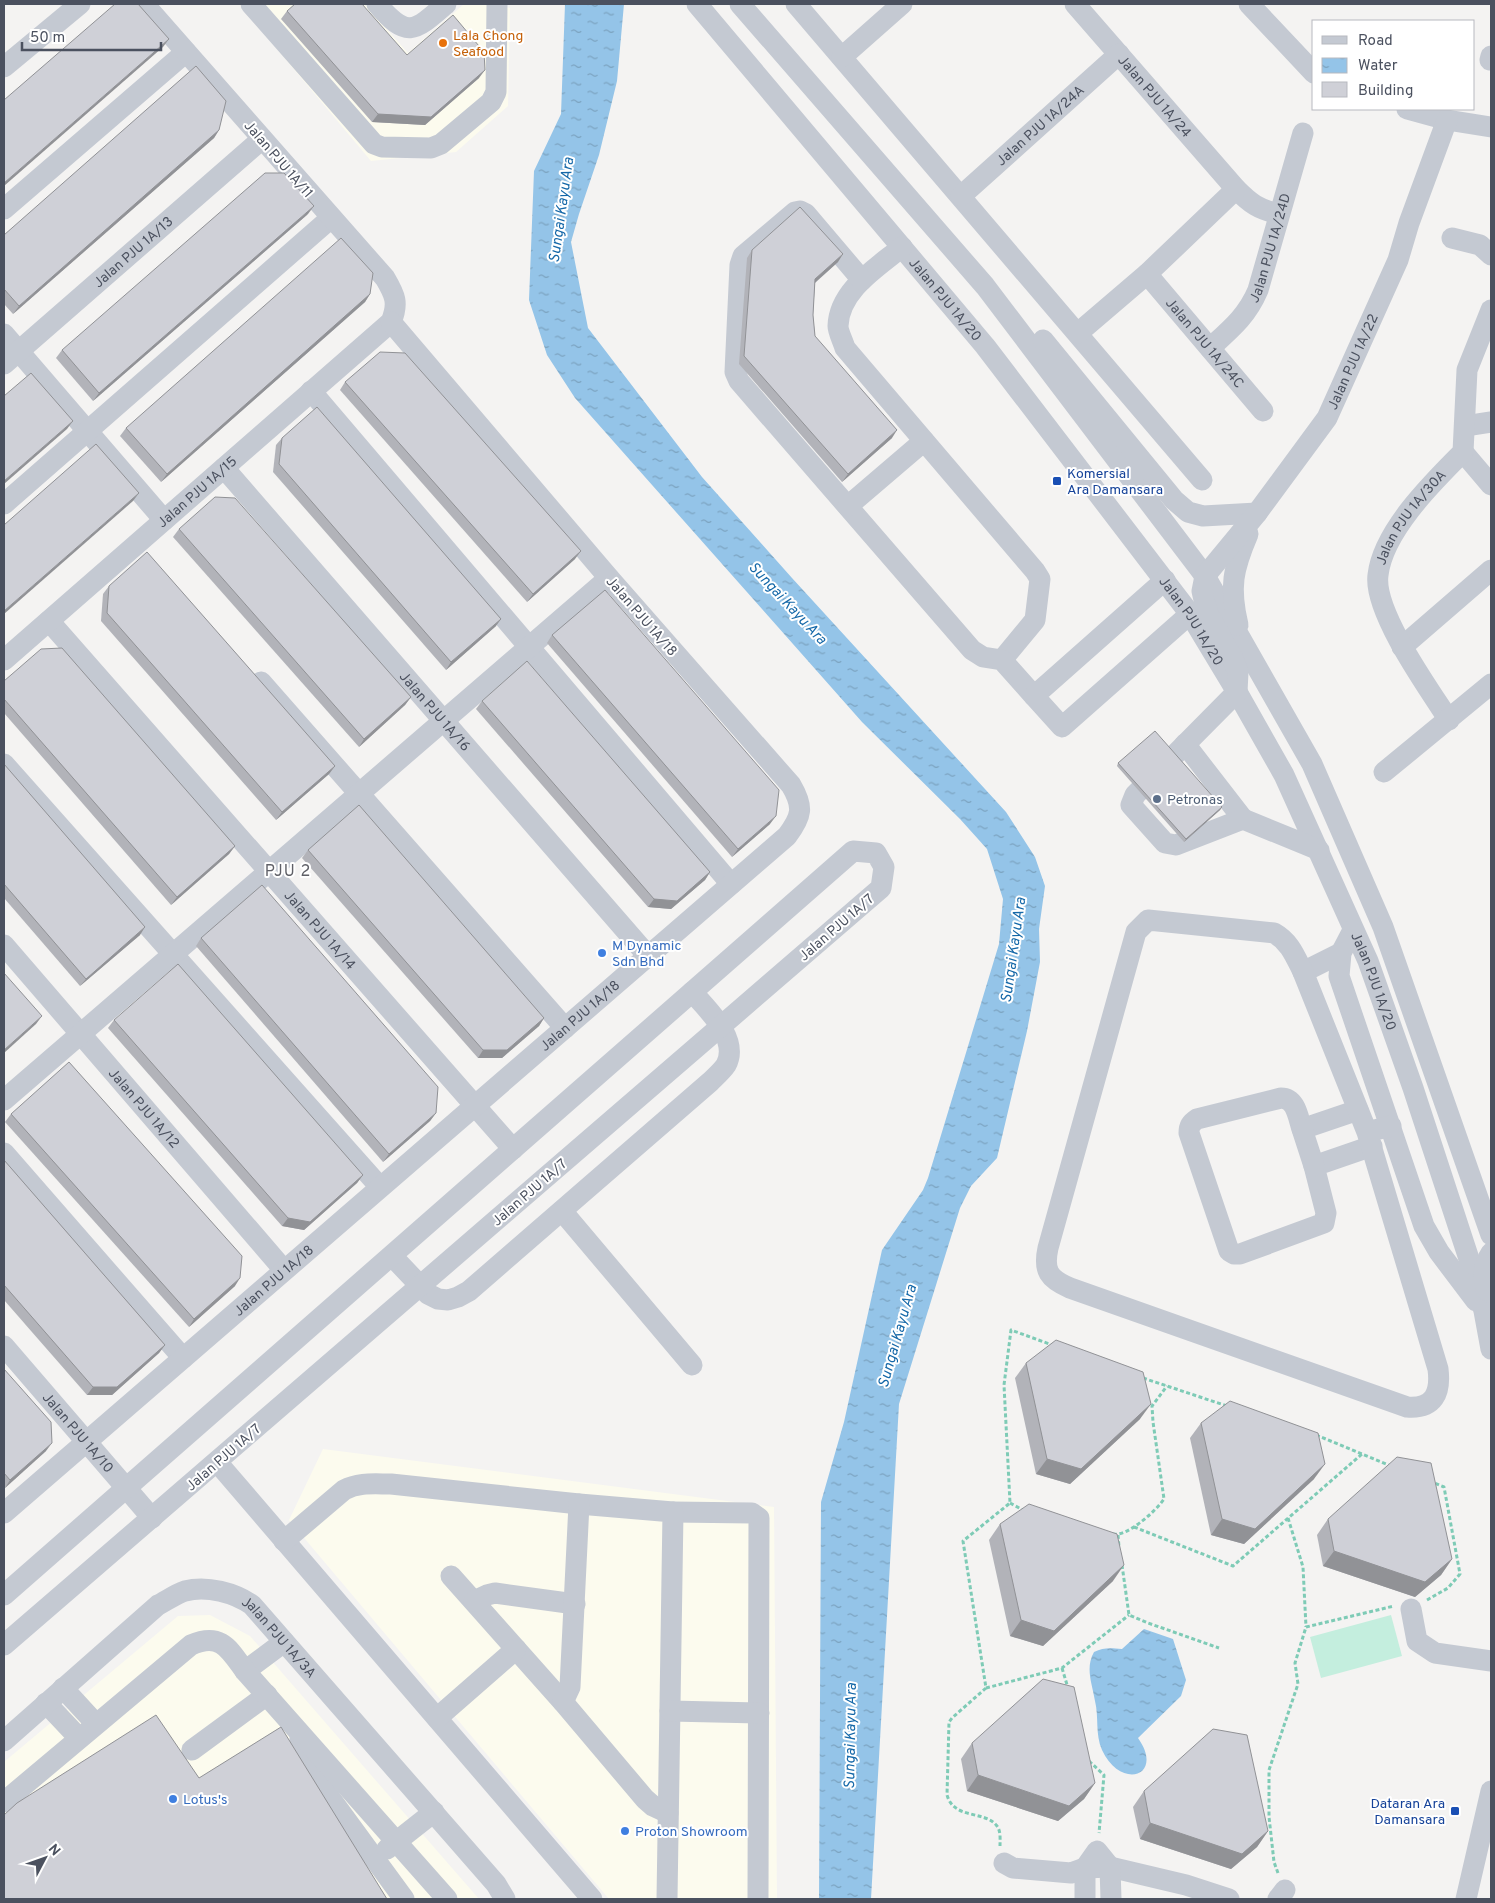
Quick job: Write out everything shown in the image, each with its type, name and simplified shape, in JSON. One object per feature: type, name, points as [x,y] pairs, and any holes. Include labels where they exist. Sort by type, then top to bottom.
[{"type":"street","points":[[4,67],[80,4]]},
{"type":"street","name":"Jalan PJU 1A/11","points":[[144,4],[385,278],[394,296],[396,310],[391,322]]},
{"type":"street","points":[[251,4],[278,22],[374,144],[382,147],[430,148],[441,144],[491,102],[496,92],[497,4]]},
{"type":"street","points":[[376,4],[403,28],[411,29],[418,27],[446,4]]},
{"type":"street","name":"Jalan PJU 1A/20","points":[[740,4],[985,286],[1205,576],[1312,764],[1320,782],[1383,928],[1491,1235]]},
{"type":"street","points":[[796,4],[1202,480]]},
{"type":"street","points":[[842,57],[902,4]]},
{"type":"street","name":"Jalan PJU 1A/24","points":[[1075,4],[1236,189],[1252,205],[1279,214]]},
{"type":"street","points":[[1250,4],[1312,71]]},
{"type":"street","name":"Jalan PJU 1A/20","points":[[699,6],[985,346],[1190,614],[1237,692],[1284,775],[1368,961],[1413,1088],[1489,1326]]},
{"type":"street","points":[[4,209],[186,52]]},
{"type":"street","name":"Jalan PJU 1A/24A","points":[[960,196],[1119,54]]},
{"type":"street","points":[[1411,110],[1447,120],[1491,127]]},
{"type":"street","name":"Jalan PJU 1A/22","points":[[1205,576],[1257,513],[1327,418],[1398,260],[1409,223],[1447,120]]},
{"type":"street","name":"Jalan PJU 1A/24D","points":[[1210,348],[1238,322],[1251,306],[1258,290],[1303,133]]},
{"type":"street","name":"Jalan PJU 1A/13","points":[[11,358],[262,139]]},
{"type":"street","points":[[1078,333],[1147,274],[1236,189]]},
{"type":"street","points":[[862,280],[806,214],[800,211],[795,212],[743,256],[740,265],[735,372],[739,381],[972,650],[983,658],[1002,660],[1062,727],[1190,614]]},
{"type":"street","points":[[4,504],[331,218]]},
{"type":"street","points":[[1452,238],[1480,245],[1491,255]]},
{"type":"street","points":[[902,247],[851,291],[843,305],[838,326],[845,348],[1040,579],[1035,620],[1002,660]]},
{"type":"street","name":"Jalan PJU 1A/24C","points":[[1147,274],[1263,411]]},
{"type":"street","points":[[985,286],[1018,310],[1174,500],[1188,512],[1202,516],[1257,513],[1234,570],[1234,603],[1243,645]]},
{"type":"street","points":[[1491,310],[1467,370],[1464,398],[1465,426],[1463,452],[1491,485]]},
{"type":"street","name":"Jalan PJU 1A/15","points":[[4,660],[49,621],[144,550],[164,520],[391,322]]},
{"type":"street","name":"Jalan PJU 1A/18","points":[[5,1510],[732,884],[787,836],[798,821],[800,809],[798,796],[791,785],[609,578],[391,322]]},
{"type":"street","points":[[4,334],[11,358],[88,431],[164,520]]},
{"type":"street","points":[[311,392],[732,884]]},
{"type":"street","points":[[1465,426],[1491,422]]},
{"type":"street","points":[[848,506],[924,441]]},
{"type":"street","name":"Jalan PJU 1A/30A","points":[[1449,720],[1402,647],[1380,597],[1377,576],[1382,556],[1392,537],[1434,482],[1463,452]]},
{"type":"street","name":"Jalan PJU 1A/16","points":[[224,468],[648,956]]},
{"type":"street","points":[[1402,647],[1491,570]]},
{"type":"street","points":[[1205,576],[1202,591],[1204,600],[1208,614],[1238,672],[1237,692],[1135,795],[1131,805],[1165,843],[1176,845],[1244,819]]},
{"type":"street","points":[[4,1100],[609,578]]},
{"type":"street","points":[[1034,696],[1165,580]]},
{"type":"street","name":"Jalan PJU 1A/14","points":[[49,621],[513,1149]]},
{"type":"street","points":[[249,668],[565,1028]]},
{"type":"street","points":[[1384,772],[1491,684]]},
{"type":"street","points":[[1185,744],[1244,819],[1319,850]]},
{"type":"street","points":[[4,764],[380,1187]]},
{"type":"street","name":"Jalan PJU 1A/7","points":[[4,1595],[853,851],[876,853],[884,867],[881,888],[4,1645]]},
{"type":"street","points":[[1148,920],[1274,933],[1284,939],[1292,949],[1303,972],[1358,1110],[1370,1139],[1438,1369],[1439,1389],[1430,1400],[1414,1407],[1407,1407],[1070,1288],[1048,1274],[1045,1260],[1048,1248],[1136,932],[1148,920]]},
{"type":"street","points":[[1353,930],[1340,953],[1339,976],[1424,1226],[1439,1252],[1489,1326]]},
{"type":"street","name":"Jalan PJU 1A/12","points":[[4,945],[284,1270]]},
{"type":"street","points":[[1303,972],[1340,953]]},
{"type":"street","points":[[392,1256],[420,1287],[438,1299],[448,1300],[469,1291],[710,1082],[726,1064],[729,1052],[722,1025],[692,992]]},
{"type":"street","points":[[1286,1098],[1294,1105],[1302,1129],[1326,1213],[1324,1224],[1240,1254],[1234,1254],[1229,1251],[1189,1127],[1197,1119],[1286,1098]]},
{"type":"street","points":[[1302,1129],[1358,1110]]},
{"type":"street","points":[[1314,1166],[1370,1139],[1391,1126]]},
{"type":"street","points":[[1463,1152],[1491,1186]]},
{"type":"street","points":[[4,1153],[183,1358]]},
{"type":"street","points":[[562,1211],[692,1365]]},
{"type":"street","points":[[1489,1326],[1484,1276],[1487,1260],[1491,1253]]},
{"type":"street","name":"Jalan PJU 1A/10","points":[[4,1346],[152,1518]]},
{"type":"street","points":[[217,1462],[592,1899]]},
{"type":"street","points":[[284,1541],[344,1490],[363,1484],[391,1484],[673,1512],[752,1513],[759,1518],[758,1899]]},
{"type":"street","points":[[563,1702],[570,1687],[579,1504]]},
{"type":"street","points":[[667,1899],[673,1512]]},
{"type":"street","points":[[451,1576],[563,1702],[645,1799],[668,1813]]},
{"type":"street","name":"Jalan PJU 1A/3A","points":[[4,1741],[158,1605],[185,1591],[206,1589],[241,1597],[252,1605],[434,1812],[496,1884],[505,1899]]},
{"type":"street","points":[[474,1601],[487,1594],[496,1593],[574,1604]]},
{"type":"street","points":[[1411,1609],[1417,1641],[1435,1653],[1491,1661]]},
{"type":"street","points":[[4,1802],[191,1645],[201,1640],[212,1639],[228,1647],[245,1671],[447,1899]]},
{"type":"street","points":[[245,1671],[284,1642]]},
{"type":"street","points":[[437,1718],[516,1649]]},
{"type":"street","points":[[63,1688],[96,1724]]},
{"type":"street","points":[[192,1750],[267,1695]]},
{"type":"street","points":[[46,1703],[79,1738]]},
{"type":"street","points":[[670,1711],[759,1712]]},
{"type":"street","points":[[297,1729],[304,1755],[316,1780],[367,1865],[404,1899]]},
{"type":"street","points":[[1466,1899],[1491,1791]]},
{"type":"street","points":[[367,1865],[434,1812]]},
{"type":"street","points":[[1004,1863],[1013,1868],[1070,1874],[1104,1859],[1229,1899]]},
{"type":"street","points":[[1104,1859],[1111,1899]]},
{"type":"street","points":[[1085,1868],[1085,1899]]},
{"type":"path","points":[[1010,1504],[1004,1385],[1011,1330],[1057,1346]]},
{"type":"path","points":[[1140,1376],[1231,1407]]},
{"type":"path","points":[[1110,1534],[1118,1535],[1133,1527],[1160,1506],[1164,1499],[1152,1406],[1167,1386]]},
{"type":"path","points":[[1313,1434],[1399,1469]]},
{"type":"path","points":[[1133,1527],[1233,1566],[1362,1454]]},
{"type":"path","points":[[1306,1627],[1392,1606],[1411,1609],[1448,1588],[1460,1574],[1444,1487],[1426,1480]]},
{"type":"path","points":[[1010,1504],[1026,1512]]},
{"type":"path","points":[[986,1688],[964,1541],[1010,1504]]},
{"type":"path","points":[[1282,1895],[1274,1862],[1269,1817],[1269,1770],[1298,1684],[1295,1663],[1306,1627],[1303,1567],[1288,1518]]},
{"type":"path","points":[[1118,1535],[1120,1553]]},
{"type":"path","points":[[1122,1562],[1129,1614]]},
{"type":"path","points":[[1004,1863],[997,1826],[990,1821],[956,1809],[949,1804],[947,1795],[949,1722],[986,1688],[1062,1668],[1129,1614]]},
{"type":"path","points":[[1129,1614],[1148,1623],[1219,1648]]},
{"type":"path","points":[[1062,1668],[1070,1696]]},
{"type":"path","points":[[1088,1760],[1104,1775],[1104,1859]]},
{"type":"shaded area","points":[[239,4],[364,4],[408,53],[464,4],[494,4],[510,8],[508,106],[456,152],[371,161]]},
{"type":"shaded area","points":[[323,1449],[774,1507],[777,1899],[609,1899],[289,1520]]},
{"type":"shaded area","points":[[210,1615],[250,1636],[479,1899],[4,1899],[4,1762],[178,1616]]},
{"type":"green space","points":[[1391,1615],[1402,1656],[1321,1678],[1310,1637]]},
{"type":"water","name":"Sungai Kayu Ara","points":[[565,4],[624,4],[617,81],[599,155],[571,242],[588,328],[702,477],[1006,812],[1035,857],[1045,886],[1039,929],[1040,962],[1027,1031],[997,1158],[971,1186],[960,1208],[899,1404],[871,1899],[819,1899],[821,1502],[844,1422],[882,1250],[923,1190],[928,1178],[999,944],[1003,899],[987,849],[960,819],[862,722],[575,398],[547,355],[529,300],[534,171],[561,114]]},
{"type":"water","points":[[1144,1629],[1173,1639],[1186,1680],[1181,1696],[1138,1738],[1145,1751],[1146,1762],[1143,1769],[1137,1774],[1129,1774],[1119,1771],[1110,1763],[1102,1750],[1090,1676],[1090,1664],[1094,1652],[1111,1648],[1122,1649]]},
{"type":"building","points":[[115,4],[138,4],[169,39],[4,183],[4,100]]},
{"type":"building","points":[[295,4],[362,4],[407,55],[453,15],[484,52],[485,70],[431,117],[378,114],[287,11]]},
{"type":"building","points":[[196,66],[226,101],[219,130],[19,306],[4,289],[4,235]]},
{"type":"building","points":[[265,173],[284,173],[314,206],[99,393],[62,350]]},
{"type":"building","points":[[800,207],[843,254],[815,279],[813,315],[815,336],[897,430],[848,474],[744,356],[752,250]]},
{"type":"building","points":[[341,238],[373,273],[370,294],[167,474],[126,428]]},
{"type":"building","points":[[380,352],[405,353],[581,551],[533,594],[345,382]]},
{"type":"building","points":[[31,373],[73,421],[4,481],[4,396]]},
{"type":"building","points":[[317,407],[501,619],[451,662],[279,464],[282,438]]},
{"type":"building","points":[[96,444],[139,493],[4,611],[4,525]]},
{"type":"building","points":[[215,497],[235,498],[411,697],[364,739],[179,529]]},
{"type":"building","points":[[147,552],[335,766],[282,812],[107,613],[109,586]]},
{"type":"building","points":[[605,590],[779,790],[776,816],[738,849],[552,635]]},
{"type":"building","points":[[62,648],[235,846],[177,897],[4,699],[4,681],[41,649]]},
{"type":"building","points":[[527,661],[710,872],[677,901],[654,899],[482,701]]},
{"type":"building","points":[[1155,731],[1222,807],[1186,839],[1118,763]]},
{"type":"building","points":[[4,764],[145,927],[86,979],[4,884]]},
{"type":"building","points":[[359,805],[544,1018],[507,1050],[483,1050],[308,850]]},
{"type":"building","points":[[262,885],[438,1087],[436,1113],[389,1154],[201,938]]},
{"type":"building","points":[[178,964],[363,1175],[310,1222],[288,1218],[114,1020]]},
{"type":"building","points":[[4,973],[42,1016],[4,1050]]},
{"type":"building","points":[[69,1062],[242,1256],[240,1278],[194,1319],[11,1114]]},
{"type":"building","points":[[4,1160],[165,1345],[117,1387],[93,1387],[4,1285]]},
{"type":"building","points":[[1056,1340],[1143,1372],[1151,1404],[1081,1469],[1047,1459],[1026,1363]]},
{"type":"building","points":[[4,1369],[51,1422],[52,1443],[10,1480],[4,1473]]},
{"type":"building","points":[[1230,1401],[1318,1433],[1325,1464],[1255,1529],[1222,1519],[1201,1423]]},
{"type":"building","points":[[1397,1457],[1431,1463],[1452,1559],[1425,1582],[1334,1551],[1328,1519]]},
{"type":"building","points":[[1029,1504],[1117,1534],[1124,1565],[1054,1631],[1021,1620],[1000,1524]]},
{"type":"building","points":[[1043,1679],[1074,1687],[1095,1783],[1069,1806],[978,1775],[972,1743]]},
{"type":"building","name":"Lotus's","points":[[156,1715],[199,1778],[281,1727],[387,1899],[4,1899],[4,1815],[17,1803]]},
{"type":"building","points":[[1213,1729],[1247,1735],[1268,1831],[1242,1854],[1150,1823],[1144,1791]]},
{"type":"place","name":"Lala Chong Seafood","points":[[443,43]]},
{"type":"place","name":"Komersial Ara Damansara","points":[[1057,481]]},
{"type":"place","name":"Petronas","points":[[1157,799]]},
{"type":"place","name":"M Dynamic Sdn Bhd","points":[[602,953]]},
{"type":"place","name":"Lotus's","points":[[173,1799]]},
{"type":"place","name":"Dataran Ara Damansara","points":[[1455,1811]]},
{"type":"place","name":"Proton Showroom","points":[[625,1831]]},
{"type":"district","name":"PJU 2","points":[[288,870]]}]
